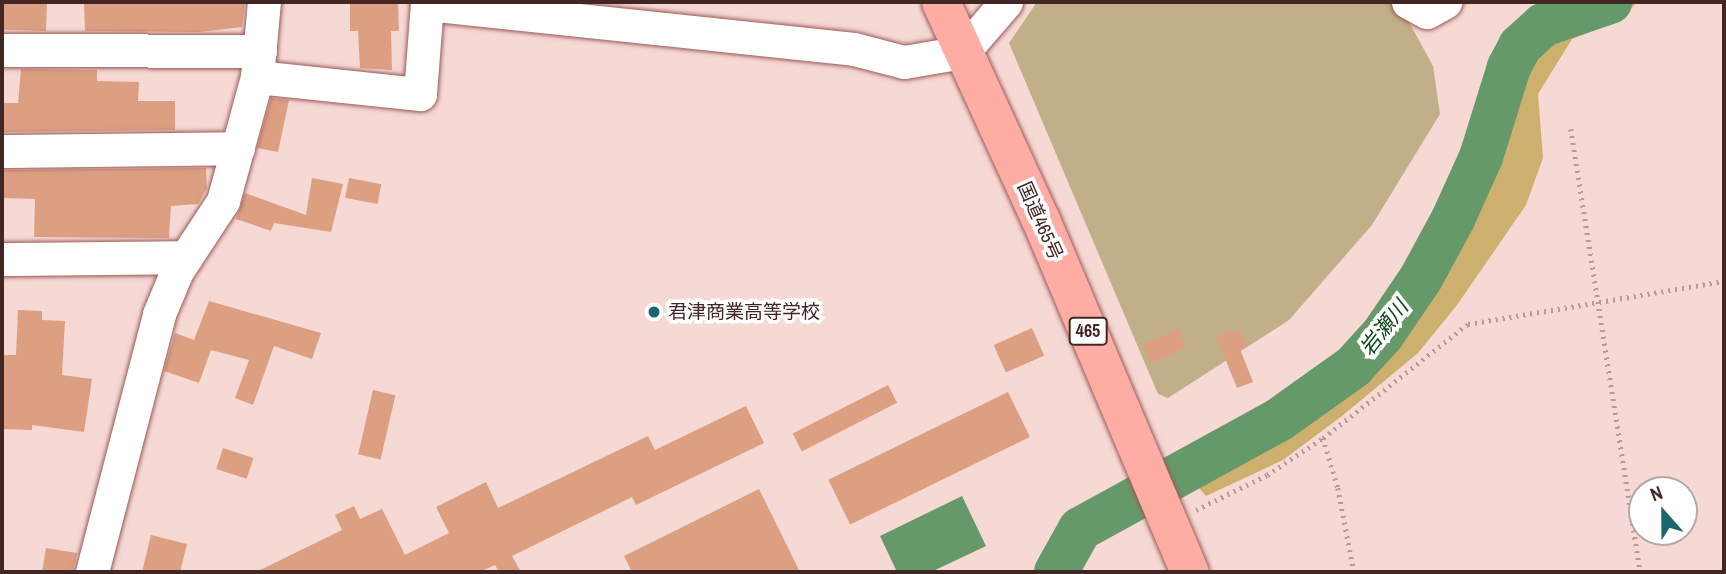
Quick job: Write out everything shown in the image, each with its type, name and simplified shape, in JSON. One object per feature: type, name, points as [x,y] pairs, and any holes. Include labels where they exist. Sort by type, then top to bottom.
[{"type":"highway","name":"国道465号","points":[[941,2],[1169,520]]},
{"type":"highway","name":"465","points":[[1169,520],[1190,572]]},
{"type":"street","points":[[92,572],[141,371],[159,314],[186,257],[223,201],[259,64],[264,2]]},
{"type":"street","points":[[2,50],[259,64],[420,94],[427,4],[854,50],[904,62],[963,52],[1006,2]]},
{"type":"street","points":[[1408,2],[1427,12],[1445,2]]},
{"type":"street","points":[[2,151],[238,148]]},
{"type":"street","points":[[2,260],[186,257]]},
{"type":"path","points":[[1571,129],[1595,303],[1640,572]]},
{"type":"path","points":[[1169,520],[1268,475],[1323,438],[1468,324],[1724,281]]},
{"type":"path","points":[[1323,438],[1338,488],[1354,572]]},
{"type":"shaded area","points":[[1037,2],[1398,2],[1433,66],[1440,114],[1372,225],[1289,320],[1168,398],[1158,394],[1009,43]]},
{"type":"shaded area","points":[[1551,2],[1637,2],[1622,19],[1572,39],[1538,94],[1543,158],[1526,205],[1457,305],[1418,353],[1342,416],[1283,460],[1206,496],[1192,480],[1202,461],[1344,362],[1406,300],[1466,211],[1495,136],[1502,80],[1528,27]]},
{"type":"shaded area","points":[[962,496],[986,546],[931,572],[897,572],[880,536]]},
{"type":"building","points":[[2,2],[47,2],[46,31],[2,29]]},
{"type":"building","points":[[84,2],[245,2],[242,27],[199,32],[85,31]]},
{"type":"building","points":[[350,2],[398,2],[399,31],[391,31],[392,70],[360,68],[358,31],[350,31]]},
{"type":"building","points":[[21,69],[97,70],[97,81],[139,82],[138,101],[175,101],[175,130],[2,132],[2,103],[18,103]]},
{"type":"building","points":[[271,98],[289,100],[278,152],[257,148]]},
{"type":"building","points":[[206,168],[207,188],[198,204],[171,206],[169,238],[34,237],[35,199],[2,198],[2,170]]},
{"type":"building","points":[[312,178],[343,184],[331,232],[274,223],[271,231],[236,219],[245,193],[306,215]]},
{"type":"building","points":[[349,178],[381,184],[378,204],[345,198]]},
{"type":"building","points":[[209,301],[321,333],[312,359],[274,346],[253,405],[235,398],[249,360],[211,350],[199,383],[164,371],[175,333],[194,340]]},
{"type":"building","points":[[18,310],[42,311],[42,320],[65,321],[62,375],[92,379],[84,432],[32,425],[32,430],[2,429],[2,355],[16,355]]},
{"type":"building","points":[[1032,328],[1044,355],[1006,372],[994,345]]},
{"type":"building","points":[[1178,329],[1186,347],[1151,363],[1142,345]]},
{"type":"building","points":[[1240,329],[1247,346],[1240,349],[1253,382],[1237,388],[1216,336]]},
{"type":"building","points":[[888,385],[897,403],[802,451],[793,434]]},
{"type":"building","points":[[373,390],[395,395],[381,459],[358,454]]},
{"type":"building","points":[[1008,392],[1030,437],[850,525],[828,480]]},
{"type":"building","points":[[746,406],[764,443],[636,505],[632,497],[512,556],[521,572],[499,572],[495,565],[480,572],[256,572],[342,530],[335,515],[354,506],[360,519],[382,509],[405,555],[449,533],[436,507],[486,482],[498,508],[648,436],[655,450]]},
{"type":"building","points":[[223,448],[253,458],[247,479],[216,469]]},
{"type":"building","points":[[759,489],[800,572],[632,572],[624,556]]},
{"type":"building","points":[[151,535],[187,544],[180,572],[142,572]]},
{"type":"building","points":[[46,548],[77,553],[73,572],[42,572]]},
{"type":"waterway","name":"岩瀬川","points":[[1056,572],[1080,529],[1280,419],[1353,367],[1383,334],[1421,278],[1453,219],[1481,157],[1509,67],[1520,46],[1543,25],[1610,2]]},
{"type":"place","name":"君津商業高等学校","points":[[654,312]]}]
